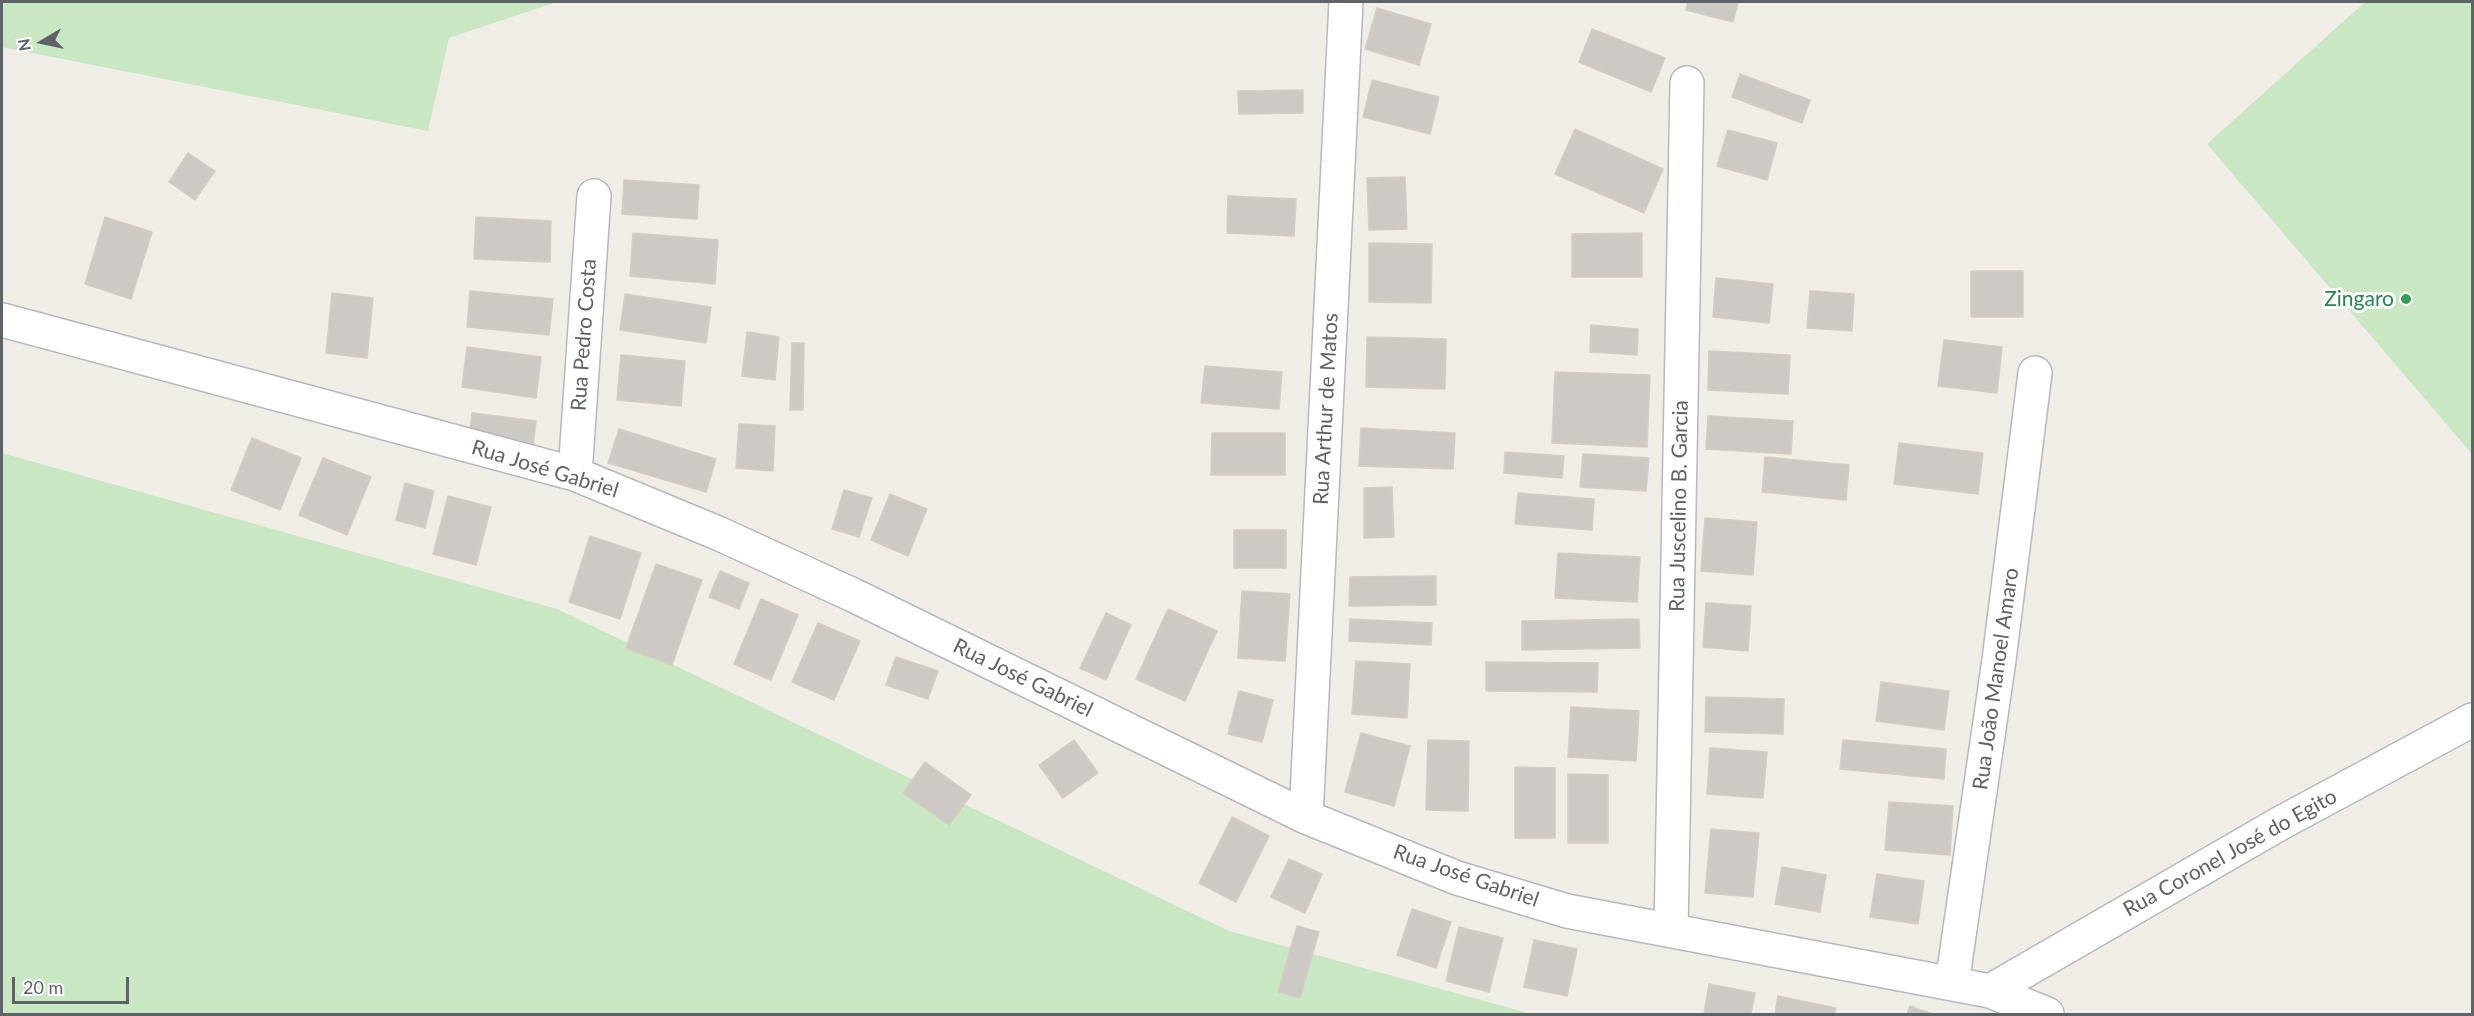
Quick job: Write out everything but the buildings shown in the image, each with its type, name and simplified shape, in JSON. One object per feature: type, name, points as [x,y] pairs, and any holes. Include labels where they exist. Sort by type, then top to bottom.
[{"type":"street","name":"Rua Arthur de Matos","points":[[1306,817],[1346,2]]},
{"type":"street","name":"Rua Juscelino B. Garcia","points":[[1671,930],[1687,83]]},
{"type":"street","name":"Rua Pedro Costa","points":[[574,474],[594,195]]},
{"type":"street","name":"Rua José Gabriel","points":[[2,320],[574,474],[720,534],[853,595],[1306,817],[1457,878],[1568,911],[1990,991],[2047,1014]]},
{"type":"street","name":"Rua João Manoel Amaro","points":[[1953,984],[2000,660],[2035,373]]},
{"type":"street","name":"Rua Coronel José do Egito","points":[[1990,991],[2279,824],[2472,720]]},
{"type":"green space","points":[[2,2],[557,2],[449,38],[428,131],[2,47]]},
{"type":"green space","name":"Zingaro","points":[[2365,2],[2472,2],[2472,454],[2207,144]]},
{"type":"green space","points":[[2,453],[557,609],[1229,931],[1532,1014],[2,1014]]},
{"type":"place","name":"Zingaro","points":[[2406,299]]}]
